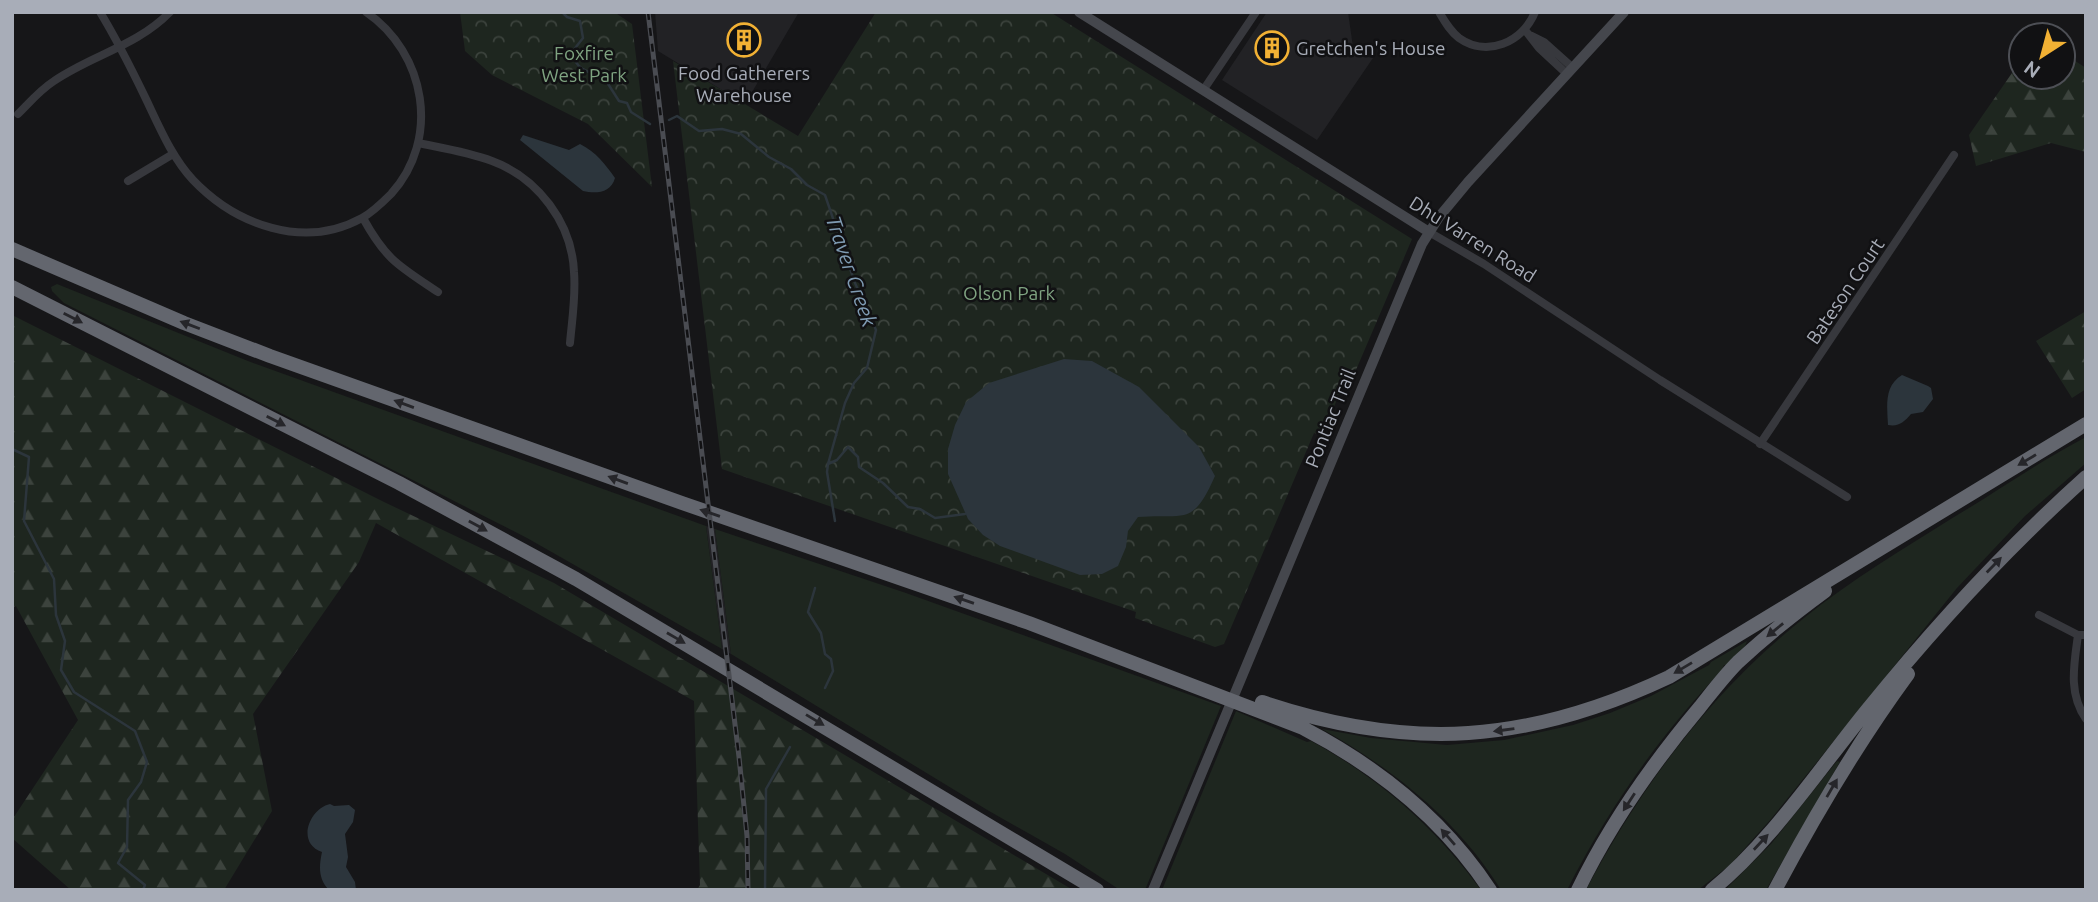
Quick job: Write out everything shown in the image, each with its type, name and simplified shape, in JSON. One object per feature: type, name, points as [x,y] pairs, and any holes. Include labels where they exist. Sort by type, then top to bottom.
[{"type":"highway","points":[[12,249],[184,323],[270,356],[1029,623],[1272,715],[1337,746],[1410,798],[1436,823],[1479,873],[1490,890]]},
{"type":"highway","points":[[12,287],[399,483],[576,579],[1097,890]]},
{"type":"highway","points":[[1029,623],[1141,658],[1262,702],[1322,719],[1388,732],[1476,734],[1552,722],[1629,696],[1669,677],[2086,424]]},
{"type":"highway","points":[[1712,890],[1731,874],[1773,829],[1906,662],[1948,615],[2014,544],[2086,477]]},
{"type":"highway","points":[[1578,890],[1604,841],[1653,766],[1736,664],[1772,632],[1868,558]]},
{"type":"highway","points":[[1775,890],[1839,776],[1877,716],[1948,615]]},
{"type":"highway","points":[[875,756],[968,805],[1107,890]]},
{"type":"main road","name":"Dhu Varren Road","points":[[1079,12],[1429,232]]},
{"type":"main road","name":"Pontiac Trail","points":[[1154,888],[1402,290],[1429,232],[1468,182],[1624,12]]},
{"type":"street","points":[[100,12],[121,47],[173,154],[186,172],[211,197],[239,215],[265,227],[292,232],[331,229],[363,218],[398,186],[418,143],[421,104],[415,73],[398,42],[382,24],[366,12]]},
{"type":"street","points":[[18,114],[54,80],[121,47],[153,28],[170,12]]},
{"type":"street","points":[[1203,89],[1256,12]]},
{"type":"street","points":[[1439,12],[1455,35],[1476,46],[1504,44],[1528,32],[1535,12]]},
{"type":"street","points":[[1528,32],[1539,48],[1570,71]]},
{"type":"street","points":[[418,143],[482,157],[500,164],[526,180],[547,200],[565,230],[572,254],[575,283],[570,343]]},
{"type":"street","points":[[128,181],[173,154]]},
{"type":"street","name":"Bateson Court","points":[[1760,444],[1954,155]]},
{"type":"street","points":[[363,218],[390,259],[438,292]]},
{"type":"street","name":"Dhu Varren Road","points":[[1429,232],[1484,264],[1660,380],[1847,497]]},
{"type":"street","points":[[2039,615],[2082,635],[2074,665],[2073,689],[2078,707],[2086,719]]},
{"type":"shaded area","points":[[655,12],[799,12],[745,104],[658,51]]},
{"type":"shaded area","points":[[1267,12],[1348,12],[1353,47],[1373,58],[1317,140],[1222,80]]},
{"type":"shaded area","points":[[523,135],[569,150],[580,144],[604,163],[615,178],[613,183],[602,191],[583,191],[520,140]]},
{"type":"shaded area","points":[[1064,359],[1092,361],[1139,387],[1199,447],[1215,476],[1207,493],[1193,511],[1177,516],[1138,517],[1128,531],[1126,547],[1118,566],[1102,574],[1080,575],[1000,546],[983,535],[968,519],[948,474],[948,449],[966,402],[989,383]]},
{"type":"shaded area","points":[[1902,375],[1931,388],[1933,399],[1923,412],[1911,414],[1898,425],[1888,425],[1889,391]]},
{"type":"shaded area","points":[[706,526],[715,529],[731,654],[722,649]]},
{"type":"shaded area","points":[[330,804],[349,805],[355,810],[353,822],[345,834],[348,857],[346,867],[355,882],[356,890],[329,890],[320,872],[322,852],[314,848],[309,841],[308,827],[311,819],[316,812]]},
{"type":"green space","name":"Foxfire West Park","points":[[460,12],[614,12],[632,24],[652,187],[588,124],[492,75],[465,51]]},
{"type":"green space","name":"Olson Park","points":[[876,12],[1050,12],[1412,239],[1356,370],[1349,370],[1322,436],[1314,433],[1224,644],[1215,647],[1135,618],[1136,612],[722,469],[673,61],[798,136]]},
{"type":"green space","points":[[2077,62],[2086,68],[2086,152],[2051,143],[1976,166],[1969,135],[2007,80],[2007,91],[2077,91]]},
{"type":"green space","points":[[57,284],[248,361],[706,526],[722,649],[527,538],[64,303],[52,291],[51,287]]},
{"type":"green space","points":[[2086,311],[2086,389],[2072,398],[2036,341]]},
{"type":"green space","points":[[12,315],[384,502],[554,583],[1073,890],[697,890],[700,885],[694,701],[376,523],[359,562],[253,714],[272,811],[224,890],[71,890],[12,838],[12,820],[78,720],[16,606],[12,608]]},
{"type":"green space","points":[[2086,437],[2086,463],[2025,516],[1957,588],[1771,819],[1730,865],[1698,890],[1586,890],[1630,814],[1681,742],[1770,646],[1822,604],[1878,565]]},
{"type":"green space","points":[[715,529],[906,593],[1221,706],[1145,890],[1120,890],[1065,854],[989,811],[731,654]]},
{"type":"green space","points":[[1747,641],[1677,721],[1636,774],[1567,890],[1501,890],[1465,841],[1422,798],[1374,761],[1322,729],[1371,738],[1447,745],[1504,740],[1573,725],[1610,713],[1651,696]]},
{"type":"green space","points":[[1236,711],[1307,742],[1311,741],[1360,771],[1425,825],[1481,890],[1162,890]]},
{"type":"green space","points":[[1837,761],[1840,762],[1766,890],[1725,890],[1771,844]]},
{"type":"waterway","name":"Traver Creek","points":[[562,12],[567,17],[580,21],[583,38],[572,52],[576,63],[587,71],[603,76],[619,101],[627,103],[631,112],[650,124]]},
{"type":"waterway","name":"Traver Creek","points":[[669,120],[677,116],[699,131],[722,129],[741,134],[769,157],[791,169],[807,185],[825,195],[855,283],[876,330],[867,368],[854,383],[845,403],[828,464],[835,521]]},
{"type":"waterway","points":[[828,464],[837,460],[848,447],[858,457],[859,467],[883,483],[908,507],[920,509],[935,518],[965,514]]},
{"type":"waterway","points":[[12,449],[29,457],[24,521],[54,579],[56,615],[65,641],[61,670],[74,692],[135,731],[147,762],[141,782],[128,800],[127,847],[118,863],[145,885],[143,890]]},
{"type":"waterway","name":"Traver Creek","points":[[815,588],[808,612],[821,633],[825,654],[831,659],[833,671],[825,688]]},
{"type":"waterway","name":"Traver Creek","points":[[765,890],[766,789],[790,747]]},
{"type":"railway","points":[[648,12],[739,757],[747,836],[748,890]]},
{"type":"place","name":"Food Gatherers Warehouse","points":[[744,40]]},
{"type":"place","name":"Gretchen's House","points":[[1272,48]]}]
